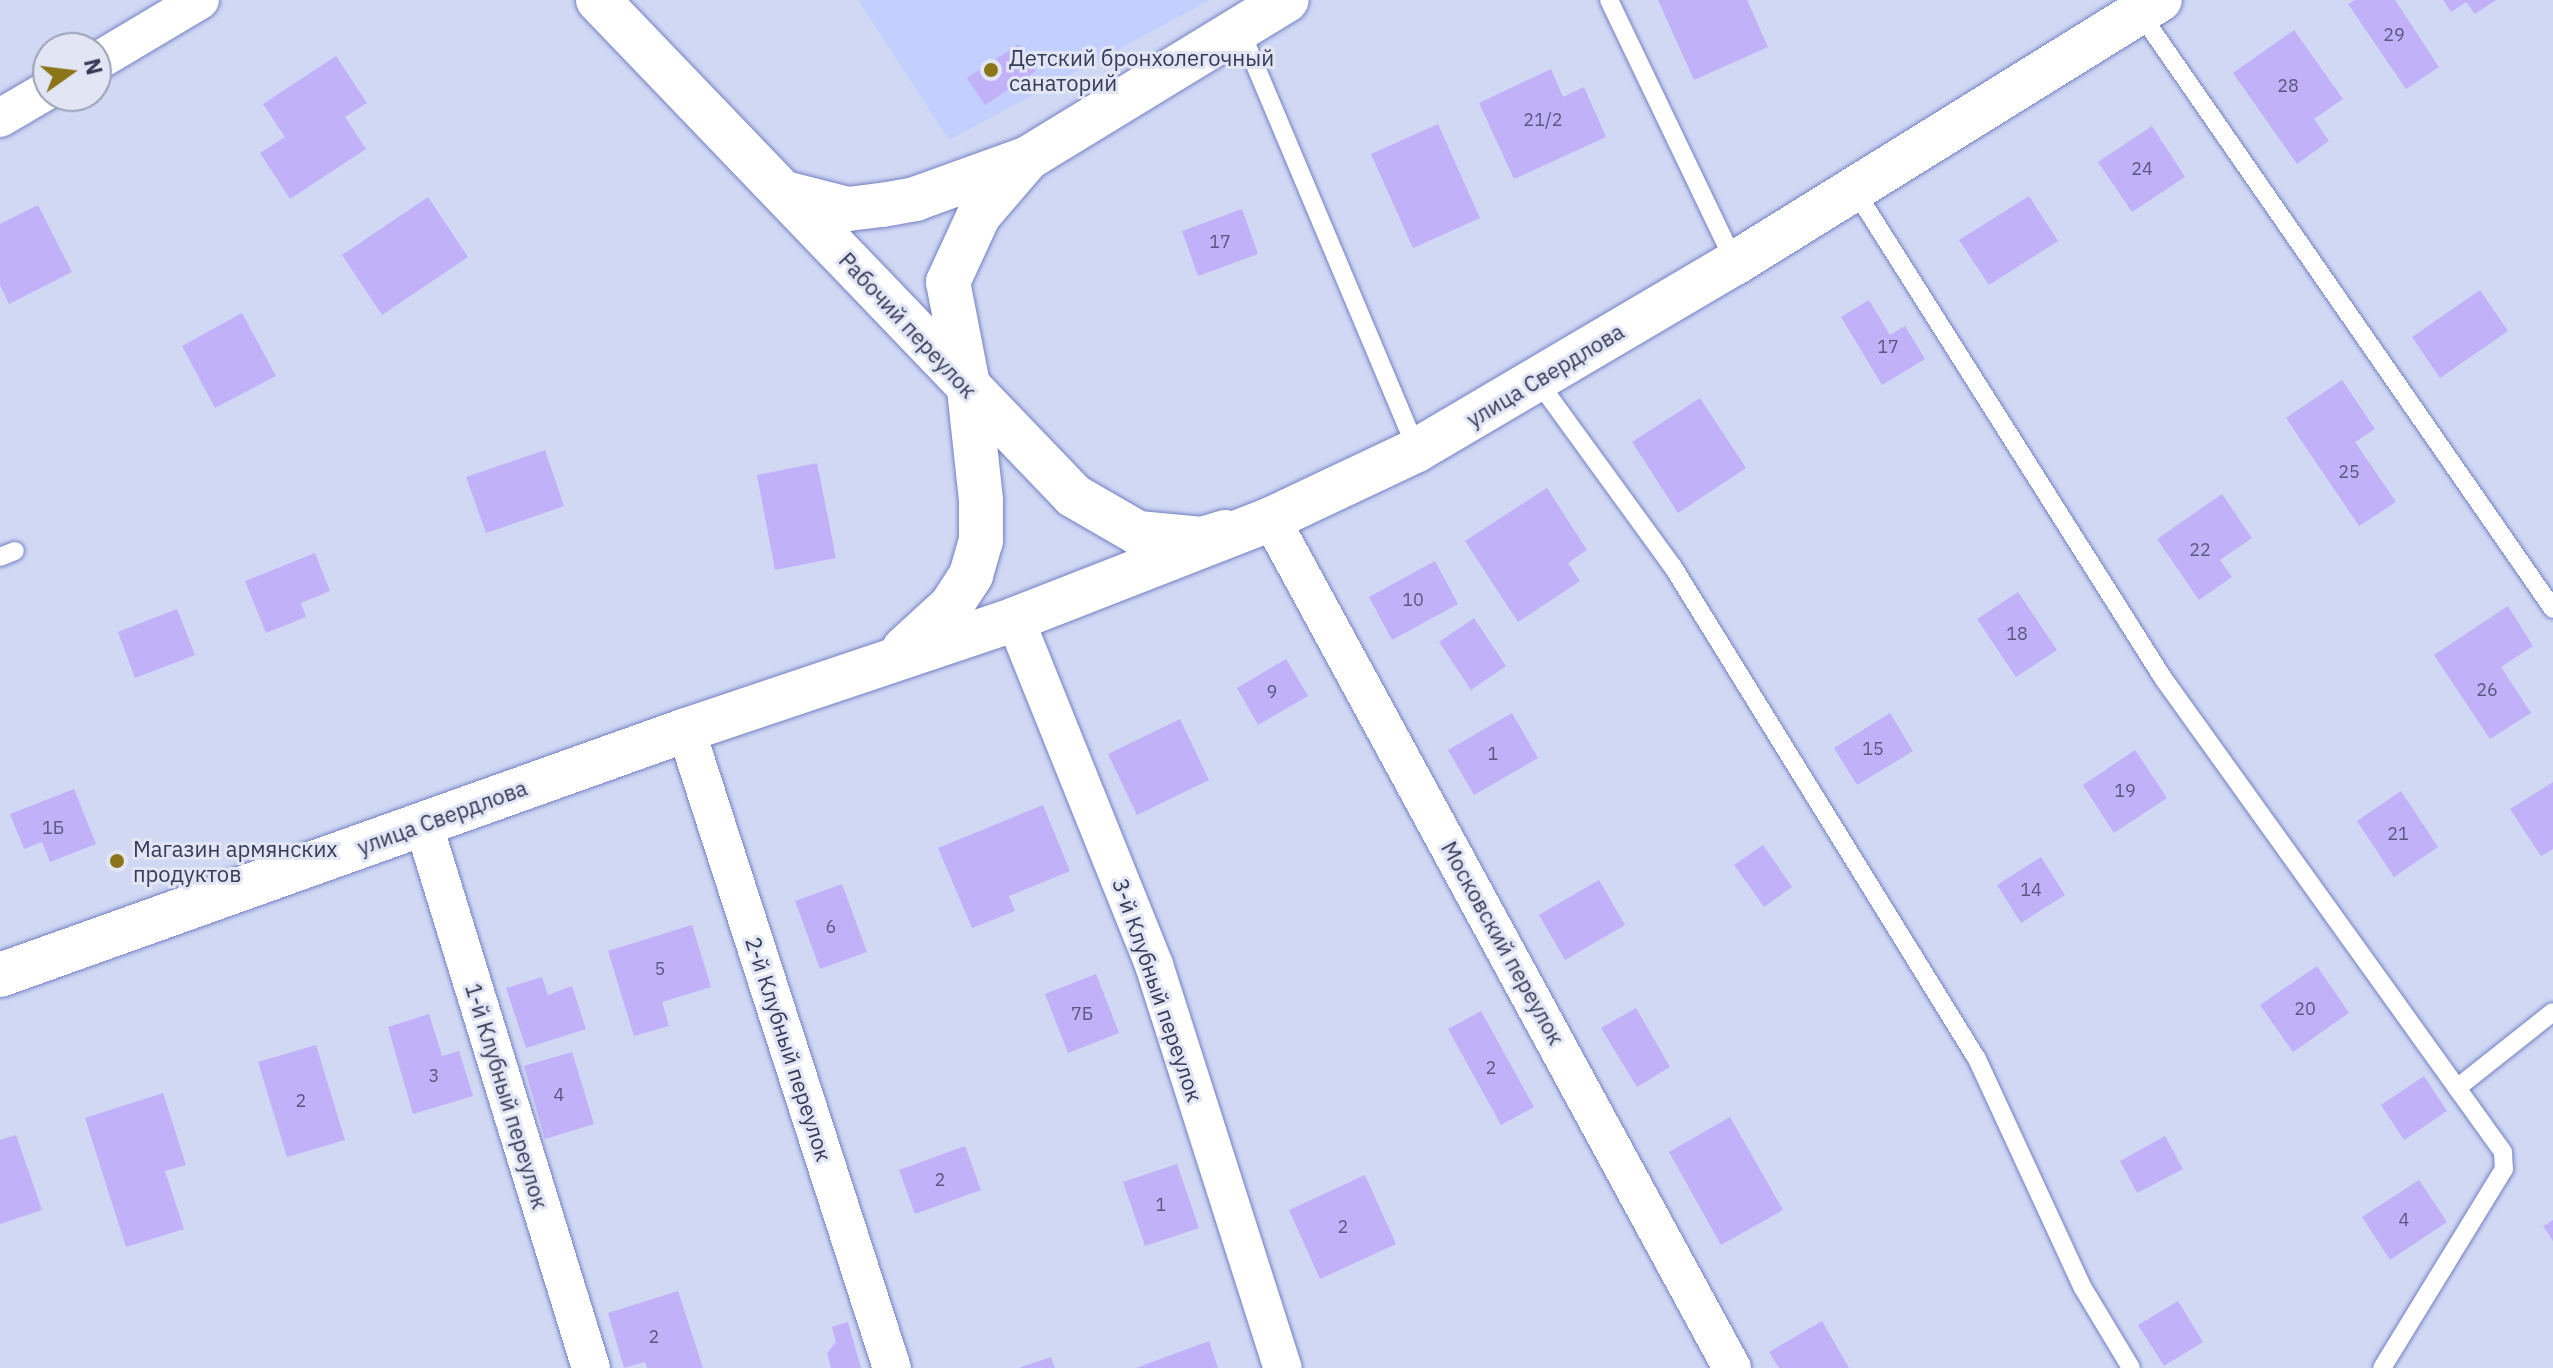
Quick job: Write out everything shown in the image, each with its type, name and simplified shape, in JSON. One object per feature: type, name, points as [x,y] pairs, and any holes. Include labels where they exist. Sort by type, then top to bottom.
[{"type":"main road","name":"Рабочий переулок","points":[[598,0],[1074,496],[1138,533],[1202,539],[1271,519]]},
{"type":"main road","name":"улица Свердлова","points":[[886,662],[928,632],[971,575],[981,541],[981,500],[969,390],[948,282],[979,215],[1028,158],[1287,0]]},
{"type":"main road","name":"улица Свердлова","points":[[0,975],[686,730],[1015,619],[1271,519],[1417,450],[1735,263],[2150,7]]},
{"type":"main road","points":[[785,193],[848,209],[882,205],[915,199],[1028,158]]},
{"type":"street","points":[[112,52],[200,0]]},
{"type":"street","points":[[0,118],[32,99]]},
{"type":"street","name":"Московский переулок","points":[[1271,519],[1732,1368]]},
{"type":"street","name":"3-й Клубный переулок","points":[[1015,619],[1154,965],[1283,1368]]},
{"type":"street","name":"2-й Клубный переулок","points":[[686,730],[892,1368]]},
{"type":"street","name":"1-й Клубный переулок","points":[[423,823],[591,1368]]},
{"type":"lane","points":[[1609,0],[1735,263]]},
{"type":"lane","points":[[2150,7],[2553,609]]},
{"type":"lane","points":[[1240,28],[1417,450]]},
{"type":"lane","points":[[1854,189],[2163,678],[2503,1152],[2504,1169],[2382,1368]]},
{"type":"lane","points":[[1537,380],[1673,567],[1977,1059],[2083,1288],[2131,1368]]},
{"type":"lane","points":[[2457,1088],[2553,1012]]},
{"type":"shaded area","name":"Детский бронхолегочный санаторий","points":[[858,0],[1210,0],[949,140]]},
{"type":"building","points":[[1658,0],[1747,0],[1768,47],[1694,80]]},
{"type":"building","points":[[2355,0],[2395,0],[2439,67],[2406,89],[2348,4]]},
{"type":"building","points":[[2443,0],[2496,0],[2475,14],[2466,2],[2451,12]]},
{"type":"building","points":[[2294,30],[2343,99],[2314,119],[2329,141],[2297,164],[2233,73]]},
{"type":"building","points":[[1019,44],[1036,71],[985,105],[967,78]]},
{"type":"building","points":[[336,56],[367,103],[345,117],[366,149],[290,199],[260,153],[285,137],[263,104]]},
{"type":"building","points":[[1551,69],[1563,97],[1584,87],[1606,137],[1514,179],[1479,103]]},
{"type":"building","points":[[1438,124],[1480,218],[1413,248],[1371,154]]},
{"type":"building","points":[[2152,126],[2185,177],[2132,212],[2098,162]]},
{"type":"building","points":[[2029,196],[2058,241],[1989,285],[1959,240]]},
{"type":"building","points":[[428,197],[468,257],[382,315],[342,255]]},
{"type":"building","points":[[38,205],[72,272],[9,304],[0,285],[0,224]]},
{"type":"building","points":[[1242,209],[1258,254],[1198,276],[1182,231]]},
{"type":"building","points":[[2480,290],[2508,331],[2440,378],[2412,337]]},
{"type":"building","points":[[1869,300],[1890,335],[1905,326],[1925,359],[1882,385],[1841,317]]},
{"type":"building","points":[[242,313],[276,376],[215,408],[182,346]]},
{"type":"building","points":[[2342,380],[2375,429],[2355,442],[2396,502],[2359,526],[2286,418]]},
{"type":"building","points":[[1700,398],[1746,468],[1678,513],[1632,442]]},
{"type":"building","points":[[545,450],[564,506],[486,533],[466,477]]},
{"type":"building","points":[[817,463],[836,558],[775,570],[757,475]]},
{"type":"building","points":[[1547,488],[1587,550],[1568,563],[1580,581],[1518,622],[1465,541]]},
{"type":"building","points":[[2222,494],[2252,538],[2220,560],[2232,577],[2199,600],[2157,539]]},
{"type":"building","points":[[315,553],[330,591],[301,603],[306,617],[266,633],[245,581]]},
{"type":"building","points":[[1435,561],[1458,604],[1392,640],[1369,597]]},
{"type":"building","points":[[2018,592],[2057,650],[2016,677],[1977,619]]},
{"type":"building","points":[[2508,606],[2533,646],[2501,667],[2531,713],[2490,739],[2434,655]]},
{"type":"building","points":[[177,609],[195,655],[135,678],[118,632]]},
{"type":"building","points":[[1474,618],[1506,666],[1471,690],[1439,642]]},
{"type":"building","points":[[1286,659],[1308,696],[1258,725],[1237,688]]},
{"type":"building","points":[[1512,713],[1538,758],[1474,795],[1448,750]]},
{"type":"building","points":[[1890,713],[1913,751],[1857,785],[1834,748]]},
{"type":"building","points":[[1180,719],[1209,780],[1137,815],[1108,754]]},
{"type":"building","points":[[2135,750],[2167,798],[2114,833],[2083,785]]},
{"type":"building","points":[[2553,782],[2553,849],[2541,856],[2510,809]]},
{"type":"building","points":[[74,789],[96,844],[50,862],[42,842],[24,849],[10,814]]},
{"type":"building","points":[[2401,791],[2438,847],[2394,877],[2357,821]]},
{"type":"building","points":[[1043,805],[1070,871],[1009,896],[1015,911],[972,928],[938,848]]},
{"type":"building","points":[[1763,845],[1792,887],[1764,907],[1734,865]]},
{"type":"building","points":[[2041,857],[2065,895],[2021,923],[1997,885]]},
{"type":"building","points":[[1599,880],[1625,925],[1565,960],[1539,915]]},
{"type":"building","points":[[842,884],[867,952],[820,969],[795,901]]},
{"type":"building","points":[[692,925],[711,987],[662,1002],[669,1026],[634,1036],[608,951]]},
{"type":"building","points":[[2317,966],[2349,1013],[2293,1052],[2260,1005]]},
{"type":"building","points":[[1096,974],[1119,1033],[1068,1053],[1045,994]]},
{"type":"building","points":[[542,977],[548,995],[572,986],[586,1029],[526,1048],[506,988]]},
{"type":"building","points":[[1636,1008],[1670,1067],[1637,1087],[1601,1028]]},
{"type":"building","points":[[1481,1011],[1534,1107],[1501,1125],[1448,1029]]},
{"type":"building","points":[[429,1014],[442,1056],[459,1051],[473,1096],[413,1114],[388,1027]]},
{"type":"building","points":[[316,1045],[345,1140],[287,1157],[258,1062]]},
{"type":"building","points":[[572,1052],[594,1124],[545,1139],[524,1066]]},
{"type":"building","points":[[2424,1076],[2447,1111],[2404,1140],[2381,1105]]},
{"type":"building","points":[[163,1093],[186,1165],[165,1171],[184,1229],[126,1247],[85,1118]]},
{"type":"building","points":[[1730,1117],[1783,1210],[1721,1245],[1669,1152]]},
{"type":"building","points":[[16,1135],[42,1210],[0,1224],[0,1140]]},
{"type":"building","points":[[2165,1136],[2183,1169],[2137,1193],[2120,1161]]},
{"type":"building","points":[[965,1146],[981,1190],[915,1214],[899,1170]]},
{"type":"building","points":[[1177,1164],[1199,1228],[1145,1246],[1123,1182]]},
{"type":"building","points":[[1365,1175],[1396,1244],[1320,1279],[1289,1210]]},
{"type":"building","points":[[2419,1180],[2447,1222],[2390,1260],[2362,1217]]},
{"type":"building","points":[[2553,1220],[2553,1241],[2543,1226]]},
{"type":"building","points":[[678,1291],[703,1368],[647,1368],[645,1362],[624,1368],[608,1313]]},
{"type":"building","points":[[2178,1301],[2203,1342],[2164,1366],[2138,1325]]},
{"type":"building","points":[[1822,1321],[1849,1368],[1779,1368],[1769,1352]]},
{"type":"building","points":[[848,1322],[861,1368],[831,1368],[827,1353],[836,1342],[832,1327]]},
{"type":"building","points":[[1209,1341],[1218,1368],[1136,1368]]},
{"type":"building","points":[[1051,1357],[1055,1368],[1021,1368],[1021,1367]]},
{"type":"place","name":"Детский бронхолегочный санаторий","points":[[991,70]]},
{"type":"place","name":"Магазин армянских продуктов","points":[[117,861]]}]
